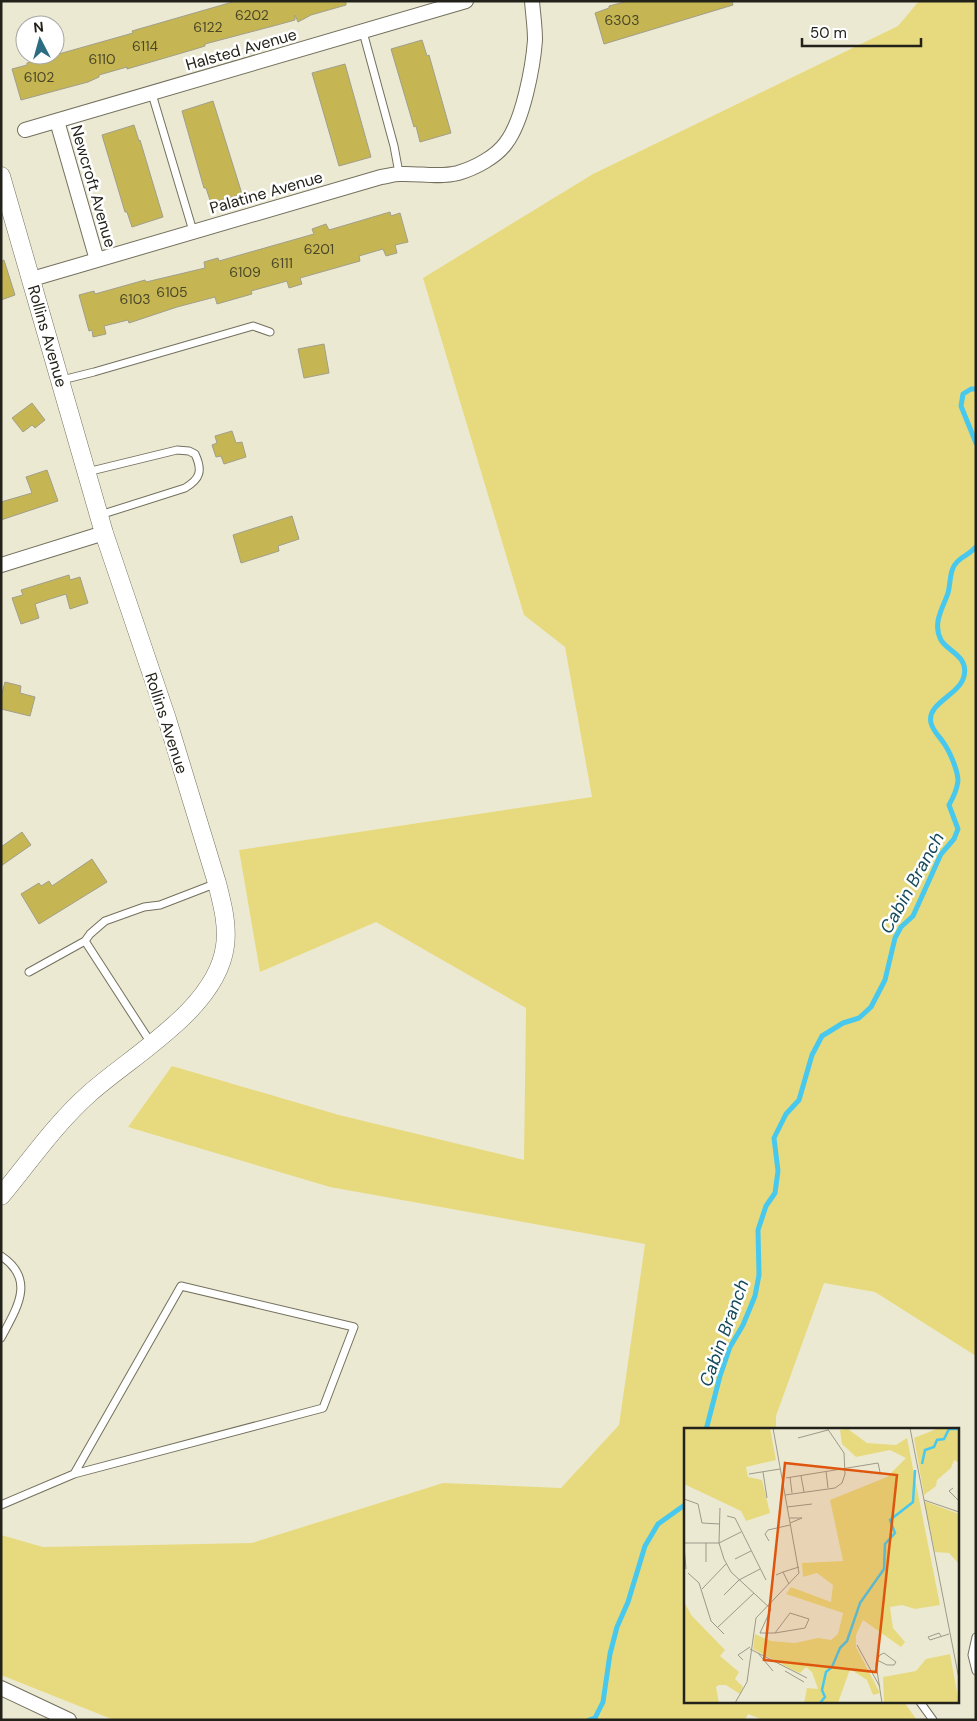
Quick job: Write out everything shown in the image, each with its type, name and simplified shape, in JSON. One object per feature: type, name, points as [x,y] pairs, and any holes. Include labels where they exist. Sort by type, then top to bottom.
[{"type":"street","name":"Halsted Avenue","points":[[26,130],[466,1]]},
{"type":"street","name":"Palatine Avenue","points":[[32,278],[382,177],[399,174],[440,175],[457,173],[477,165],[492,156],[506,143],[517,123],[527,87],[534,40],[532,1]]},
{"type":"street","name":"Newcroft Avenue","points":[[57,122],[97,260]]},
{"type":"street","name":"Rollins Avenue","points":[[1,176],[32,278],[104,533],[167,719],[216,883],[223,908],[226,933],[222,962],[206,992],[195,1005],[71,1111],[1,1196]]},
{"type":"street","points":[[1,565],[104,533]]},
{"type":"street","points":[[1,1688],[69,1720]]},
{"type":"lane","points":[[363,32],[394,146],[399,174]]},
{"type":"lane","points":[[152,94],[192,231]]},
{"type":"lane","points":[[61,380],[253,326],[270,332]]},
{"type":"lane","points":[[86,472],[178,450],[196,454],[199,462],[198,478],[185,488],[99,515]]},
{"type":"lane","points":[[29,972],[85,941],[105,921],[144,907],[160,905],[216,883]]},
{"type":"lane","points":[[85,941],[151,1043]]},
{"type":"lane","points":[[1,1256],[20,1276],[21,1299],[1,1338]]},
{"type":"lane","points":[[1,1505],[74,1474],[323,1408],[354,1327],[182,1286],[74,1474]]},
{"type":"lane","points":[[976,1637],[972,1654],[976,1671]]},
{"type":"lane","points":[[921,1704],[933,1720]]},
{"type":"shaded area","points":[[919,1],[976,1],[976,1356],[875,1292],[824,1283],[776,1416],[776,1428],[684,1428],[684,1704],[905,1704],[917,1720],[763,1720],[748,1714],[745,1720],[114,1720],[1,1675],[1,1535],[43,1547],[252,1543],[443,1483],[561,1488],[619,1425],[645,1244],[330,1187],[128,1127],[172,1066],[339,1115],[524,1160],[526,1008],[376,922],[260,972],[239,850],[592,797],[565,647],[524,615],[423,278],[593,174],[898,26]]},
{"type":"building","points":[[236,1],[346,1],[346,5],[311,15],[298,22],[295,15],[295,20],[205,44],[205,46],[192,50],[99,75],[99,77],[88,82],[21,100],[12,69],[27,65],[65,65],[65,52],[133,33],[132,31]]},
{"type":"building","points":[[628,1],[732,1],[733,5],[604,44],[595,13],[609,8],[609,6]]},
{"type":"building","points":[[422,40],[427,56],[429,55],[451,133],[420,142],[391,49]]},
{"type":"building","points":[[345,64],[371,157],[339,166],[312,73]]},
{"type":"building","points":[[213,101],[242,194],[211,203],[206,188],[204,188],[182,111]]},
{"type":"building","points":[[134,125],[163,217],[132,227],[127,212],[125,212],[102,135]]},
{"type":"building","points":[[390,212],[391,216],[400,213],[408,242],[395,245],[397,253],[386,256],[383,249],[359,256],[360,261],[300,278],[302,284],[289,288],[287,281],[251,291],[252,294],[217,304],[215,297],[129,323],[128,320],[104,326],[106,334],[93,337],[92,330],[89,331],[79,295],[94,291],[95,294],[145,280],[146,282],[205,268],[204,262],[218,258],[219,261],[314,234],[312,229],[326,224],[329,230]]},
{"type":"building","points":[[4,260],[15,295],[1,300],[1,261]]},
{"type":"building","points":[[324,344],[329,373],[304,378],[298,349]]},
{"type":"building","points":[[32,403],[45,420],[35,428],[32,425],[23,432],[12,418]]},
{"type":"building","points":[[232,431],[236,443],[242,442],[246,457],[224,464],[221,456],[216,457],[212,445],[217,443],[215,436]]},
{"type":"building","points":[[47,470],[58,501],[1,520],[1,502],[32,493],[26,477]]},
{"type":"building","points":[[292,516],[299,539],[278,546],[279,551],[241,563],[233,535]]},
{"type":"building","points":[[69,575],[70,580],[80,577],[88,603],[70,609],[66,594],[35,604],[39,618],[21,624],[12,598],[23,595],[21,590]]},
{"type":"building","points":[[5,682],[21,686],[20,693],[35,697],[30,716],[1,709],[1,697]]},
{"type":"building","points":[[22,832],[31,845],[1,866],[1,847]]},
{"type":"building","points":[[92,859],[107,882],[39,924],[21,894],[39,883],[41,886],[49,881],[52,886]]},
{"type":"waterway","name":"Cabin Branch","points":[[976,389],[971,389],[963,394],[961,406],[976,443]]},
{"type":"waterway","name":"Cabin Branch","points":[[707,1428],[720,1376],[730,1347],[743,1325],[755,1296],[759,1275],[758,1230],[766,1206],[775,1193],[778,1171],[774,1138],[786,1114],[799,1100],[812,1055],[822,1036],[843,1023],[859,1018],[871,1007],[885,980],[895,938],[901,927],[913,916],[941,854],[954,839],[958,829],[949,805],[958,781],[956,771],[948,750],[932,726],[931,716],[933,710],[956,689],[964,676],[965,669],[961,659],[941,640],[938,622],[955,564],[976,547]]},
{"type":"waterway","name":"Cabin Branch","points":[[589,1720],[595,1718],[603,1702],[610,1654],[617,1627],[628,1602],[645,1546],[658,1524],[684,1505]]}]
